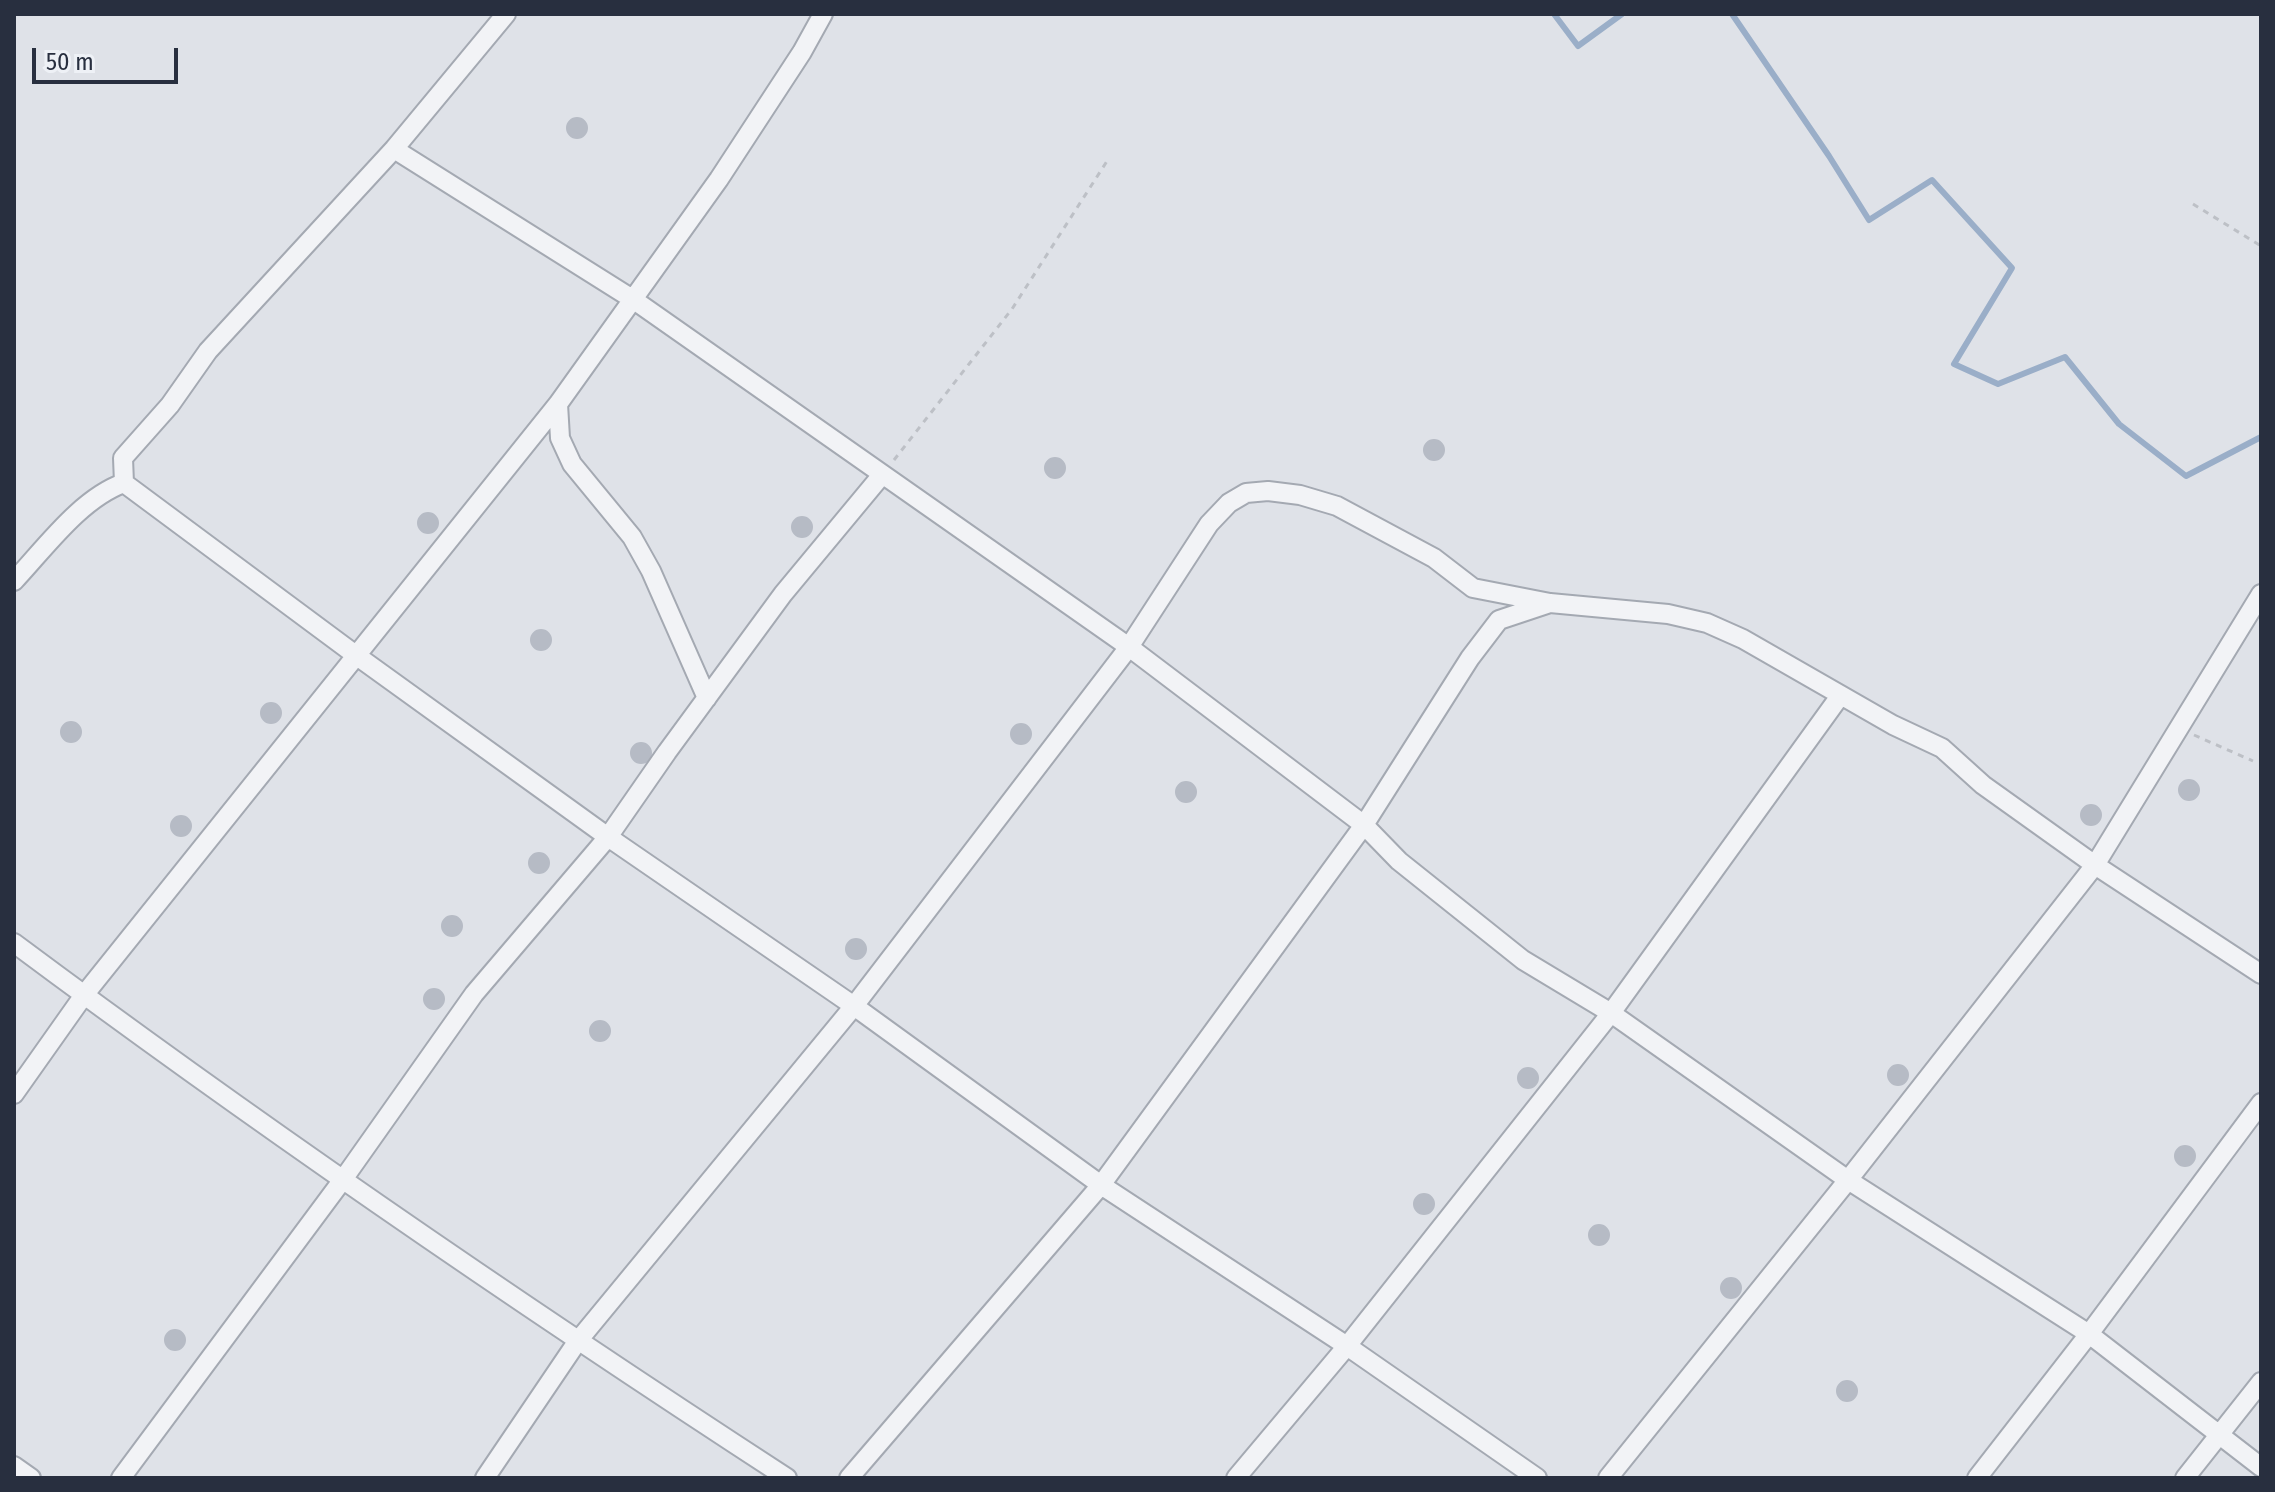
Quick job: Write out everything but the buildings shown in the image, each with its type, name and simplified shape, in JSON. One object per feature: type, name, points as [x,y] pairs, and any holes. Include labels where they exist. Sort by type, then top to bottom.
[{"type":"street","points":[[124,483],[123,458],[170,405],[208,351],[394,149],[506,14]]},
{"type":"street","points":[[14,1094],[84,995],[558,404],[748,135],[823,14]]},
{"type":"street","points":[[394,149],[634,300],[1129,647],[1364,825],[1399,861],[1523,960],[1611,1013],[1848,1180],[2089,1334],[2261,1467]]},
{"type":"street","points":[[558,404],[560,438],[572,464],[632,537],[651,571],[707,698]]},
{"type":"street","points":[[121,1478],[344,1178],[474,994],[608,837],[783,594],[881,476]]},
{"type":"street","points":[[14,581],[90,501],[107,489],[124,483]]},
{"type":"street","points":[[124,483],[608,837],[854,1006],[1101,1185],[1347,1346],[1537,1478]]},
{"type":"street","points":[[485,1478],[577,1342],[854,1006],[1129,647],[1209,524],[1229,503],[1246,493],[1268,491],[1300,495],[1337,506],[1434,558],[1473,588],[1550,603],[1668,614],[1707,623],[1743,639],[1840,696],[1942,748],[1983,785],[2095,865],[2261,974]]},
{"type":"street","points":[[1608,1478],[1848,1180],[2095,865],[2261,594]]},
{"type":"street","points":[[849,1478],[1101,1185],[1364,825],[1470,658],[1499,620],[1550,603]]},
{"type":"street","points":[[1236,1478],[1347,1346],[1611,1013],[1840,696]]},
{"type":"street","points":[[14,943],[577,1342],[787,1478]]},
{"type":"street","points":[[1977,1478],[2261,1103]]},
{"type":"street","points":[[2185,1478],[2261,1382]]},
{"type":"street","points":[[14,1466],[31,1478]]},
{"type":"path","points":[[881,476],[1012,309],[1109,158]]},
{"type":"path","points":[[2193,204],[2261,246]]},
{"type":"path","points":[[2179,728],[2253,761]]},
{"type":"waterway","points":[[1554,14],[1578,46],[1622,14]]},
{"type":"waterway","points":[[1732,14],[1869,220],[1932,180],[2012,268],[1954,364],[1998,384],[2065,357],[2119,424],[2186,476],[2261,437]]}]
